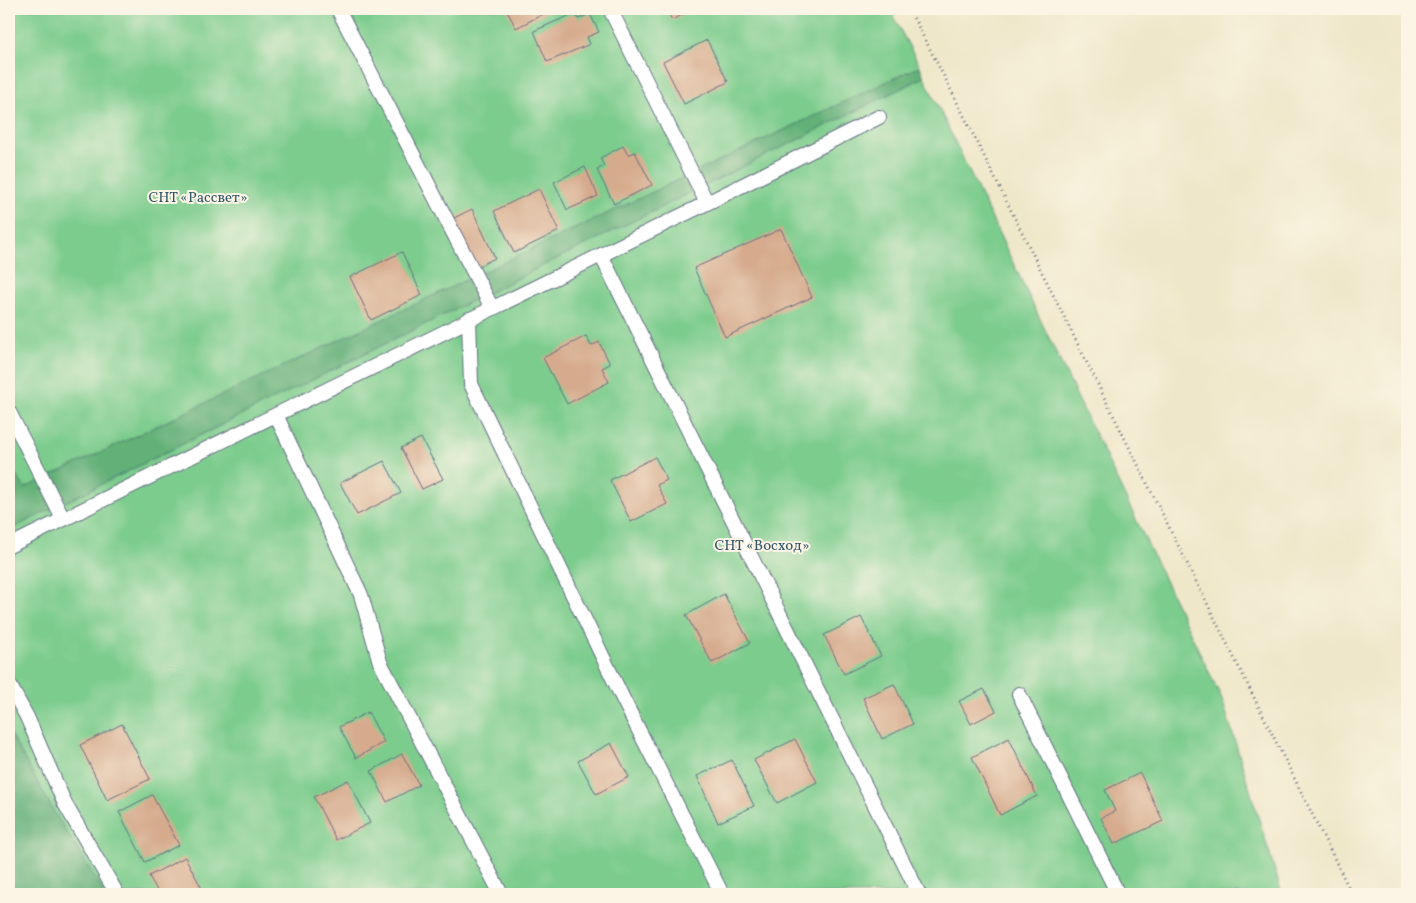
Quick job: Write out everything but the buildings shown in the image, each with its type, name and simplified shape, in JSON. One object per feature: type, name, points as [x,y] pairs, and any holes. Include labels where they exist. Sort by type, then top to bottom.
[{"type":"lane","points":[[338,9],[492,308]]},
{"type":"lane","points":[[610,9],[707,202]]},
{"type":"lane","points":[[9,546],[879,117]]},
{"type":"lane","points":[[601,255],[919,894]]},
{"type":"lane","points":[[469,319],[472,384],[624,701],[722,894]]},
{"type":"lane","points":[[9,412],[63,520]]},
{"type":"lane","points":[[276,415],[361,595],[380,662],[501,894]]},
{"type":"lane","points":[[9,684],[27,717],[65,804],[118,894]]},
{"type":"lane","points":[[1019,694],[1118,894]]},
{"type":"path","points":[[909,9],[1352,894]]},
{"type":"green space","name":"СНТ «Рассвет»","points":[[9,9],[889,9],[920,66],[25,489],[9,465]]},
{"type":"green space","points":[[920,66],[924,77],[9,530],[9,465],[25,488]]},
{"type":"green space","name":"СНТ «Восход»","points":[[924,77],[1222,699],[1282,894],[105,894],[53,810],[9,732],[9,530]]},
{"type":"green space","points":[[9,732],[53,810],[105,894],[9,894]]}]
